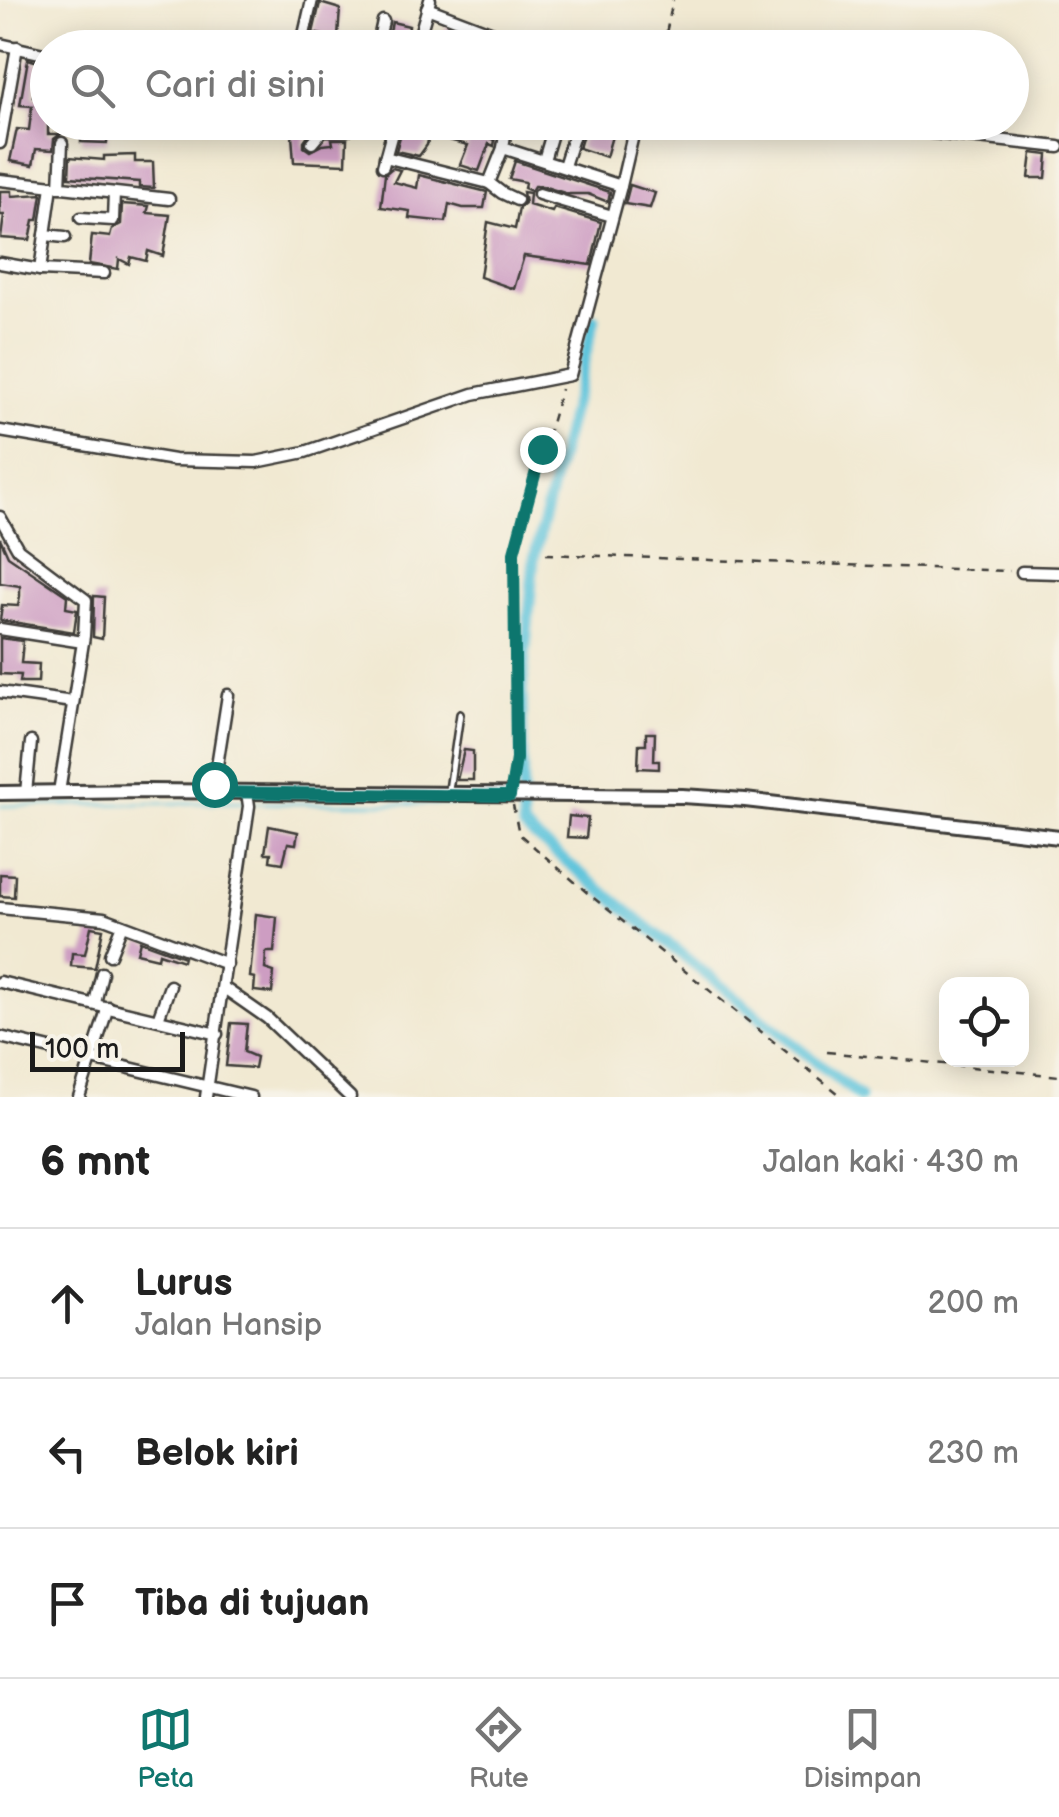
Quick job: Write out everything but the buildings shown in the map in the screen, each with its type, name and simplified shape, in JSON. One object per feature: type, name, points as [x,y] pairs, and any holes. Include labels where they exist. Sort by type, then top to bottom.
[{"type":"street","points":[[305,30],[312,0]]},
{"type":"street","points":[[421,30],[428,4],[489,30]]},
{"type":"street","points":[[381,30],[383,21]]},
{"type":"street","points":[[0,44],[30,51]]},
{"type":"street","points":[[0,143],[17,48]]},
{"type":"street","points":[[390,140],[384,161],[489,183],[517,200]]},
{"type":"street","points":[[489,183],[504,140]]},
{"type":"street","points":[[544,160],[550,140]]},
{"type":"street","points":[[564,166],[572,140]]},
{"type":"street","points":[[0,431],[174,460],[256,462],[305,452],[473,394],[572,371],[632,140]]},
{"type":"street","points":[[996,140],[1059,147]]},
{"type":"street","points":[[40,270],[62,143]]},
{"type":"street","points":[[503,148],[621,186]]},
{"type":"street","points":[[0,180],[169,199]]},
{"type":"street","points":[[81,218],[112,221],[114,193]]},
{"type":"street","points":[[539,194],[612,216]]},
{"type":"street","points":[[46,235],[65,237]]},
{"type":"street","points":[[0,263],[40,270],[104,273]]},
{"type":"street","points":[[0,518],[18,549],[85,598],[84,642],[59,792]]},
{"type":"street","points":[[1022,572],[1059,573]]},
{"type":"street","points":[[0,630],[84,642]]},
{"type":"street","points":[[0,692],[73,702]]},
{"type":"street","points":[[212,792],[228,696]]},
{"type":"street","points":[[26,793],[31,742]]},
{"type":"street","points":[[0,793],[212,792],[248,798],[449,793],[682,796],[1059,837]]},
{"type":"street","points":[[207,1091],[248,798]]},
{"type":"street","points":[[0,908],[104,918],[227,964]]},
{"type":"street","points":[[110,954],[122,925]]},
{"type":"street","points":[[96,1003],[102,973]]},
{"type":"street","points":[[0,982],[217,1034]]},
{"type":"street","points":[[158,1019],[170,986]]},
{"type":"street","points":[[224,988],[267,1018],[350,1097]]},
{"type":"street","points":[[79,1097],[108,1007]]},
{"type":"street","points":[[0,1036],[207,1091],[251,1097]]},
{"type":"lane","points":[[449,793],[460,714]]},
{"type":"path","points":[[667,30],[673,0]]},
{"type":"path","points":[[513,796],[514,552],[560,390],[572,371]]},
{"type":"path","points":[[546,554],[1022,572]]},
{"type":"path","points":[[514,812],[519,834],[843,1097]]},
{"type":"path","points":[[827,1052],[1059,1076]]},
{"type":"waterway","points":[[595,318],[534,558],[522,691],[523,827],[860,1097]]},
{"type":"waterway","points":[[0,806],[246,802]]},
{"type":"waterway","points":[[254,803],[522,805]]},
{"type":"route","points":[[214,784],[212,792],[510,796],[516,759],[514,552],[542,449]]}]
